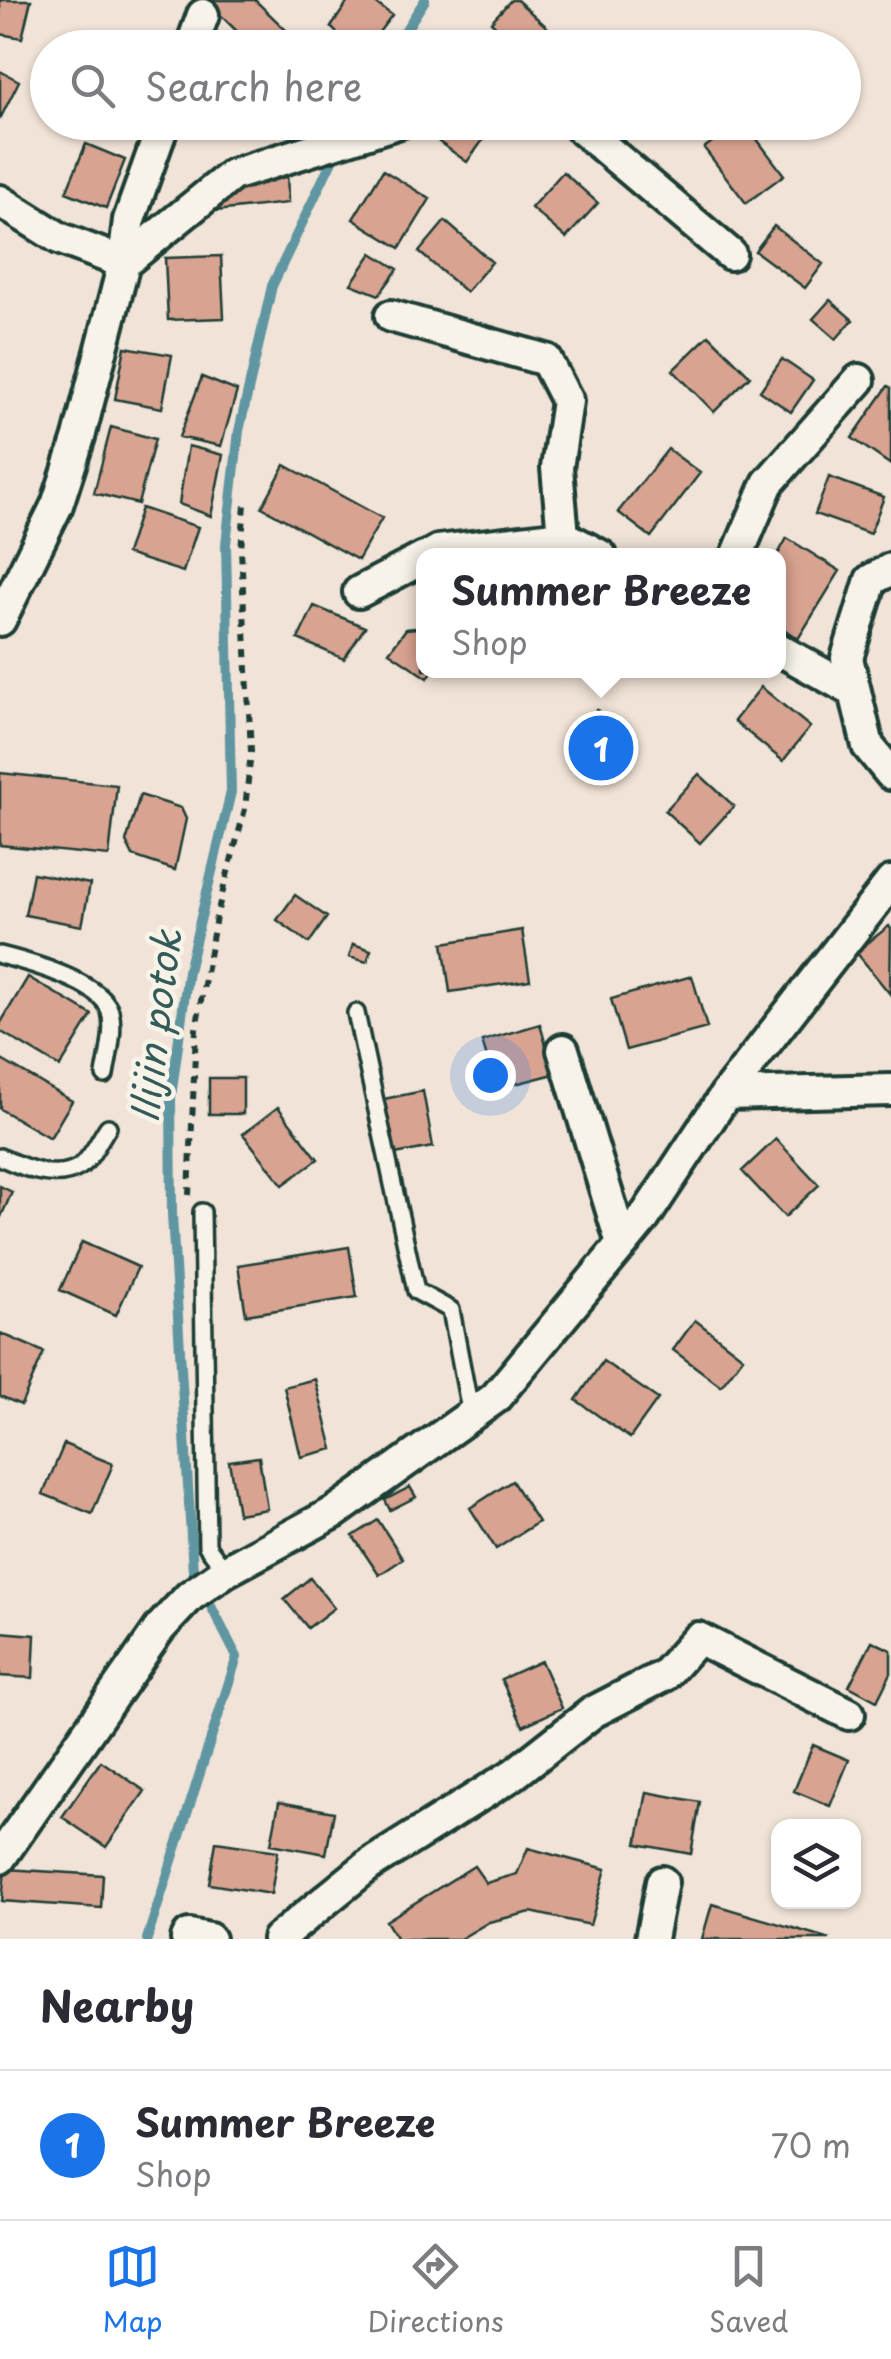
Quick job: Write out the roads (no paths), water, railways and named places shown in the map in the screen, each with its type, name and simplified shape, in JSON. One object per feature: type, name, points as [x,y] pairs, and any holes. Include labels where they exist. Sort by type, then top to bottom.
[{"type":"street","points":[[198,30],[203,16]]},
{"type":"street","points":[[0,620],[56,506],[79,437],[124,263],[129,220],[158,140]]},
{"type":"street","points":[[124,263],[232,174],[346,140]]},
{"type":"street","points":[[595,140],[730,254]]},
{"type":"street","points":[[0,202],[59,238],[124,263]]},
{"type":"street","points":[[391,316],[546,360],[566,400],[557,468],[563,536]]},
{"type":"street","points":[[740,548],[768,482],[859,380]]},
{"type":"street","points":[[463,548],[563,536],[586,548]]},
{"type":"street","points":[[359,592],[416,562]]},
{"type":"street","points":[[891,569],[872,580],[847,658],[868,746],[891,774]]},
{"type":"street","points":[[786,653],[855,692]]},
{"type":"street","points":[[0,1858],[160,1628],[190,1596],[225,1572],[335,1512],[494,1398],[644,1218],[726,1094],[891,882]]},
{"type":"street","points":[[563,1050],[622,1244]]},
{"type":"street","points":[[726,1094],[891,1090]]},
{"type":"street","points":[[278,1939],[369,1864],[514,1774],[593,1712],[665,1675],[698,1638],[850,1714]]},
{"type":"street","points":[[651,1939],[662,1882]]},
{"type":"street","points":[[187,1939],[189,1935],[209,1939]]},
{"type":"lane","points":[[0,955],[40,965],[104,998],[111,1014],[105,1074]]},
{"type":"lane","points":[[356,1013],[416,1291],[451,1310],[472,1415]]},
{"type":"lane","points":[[0,1156],[29,1170],[58,1173],[81,1166],[108,1127]]},
{"type":"lane","points":[[202,1212],[207,1546],[225,1572]]},
{"type":"waterway","name":"Ilijin potok","points":[[406,30],[425,0]]},
{"type":"waterway","name":"Ilijin potok","points":[[147,1939],[237,1657],[193,1571],[172,1215],[171,1097],[188,971],[231,792],[226,544],[239,431],[272,286],[337,150]]},
{"type":"place","name":"Summer Breeze","points":[[601,748]]}]
